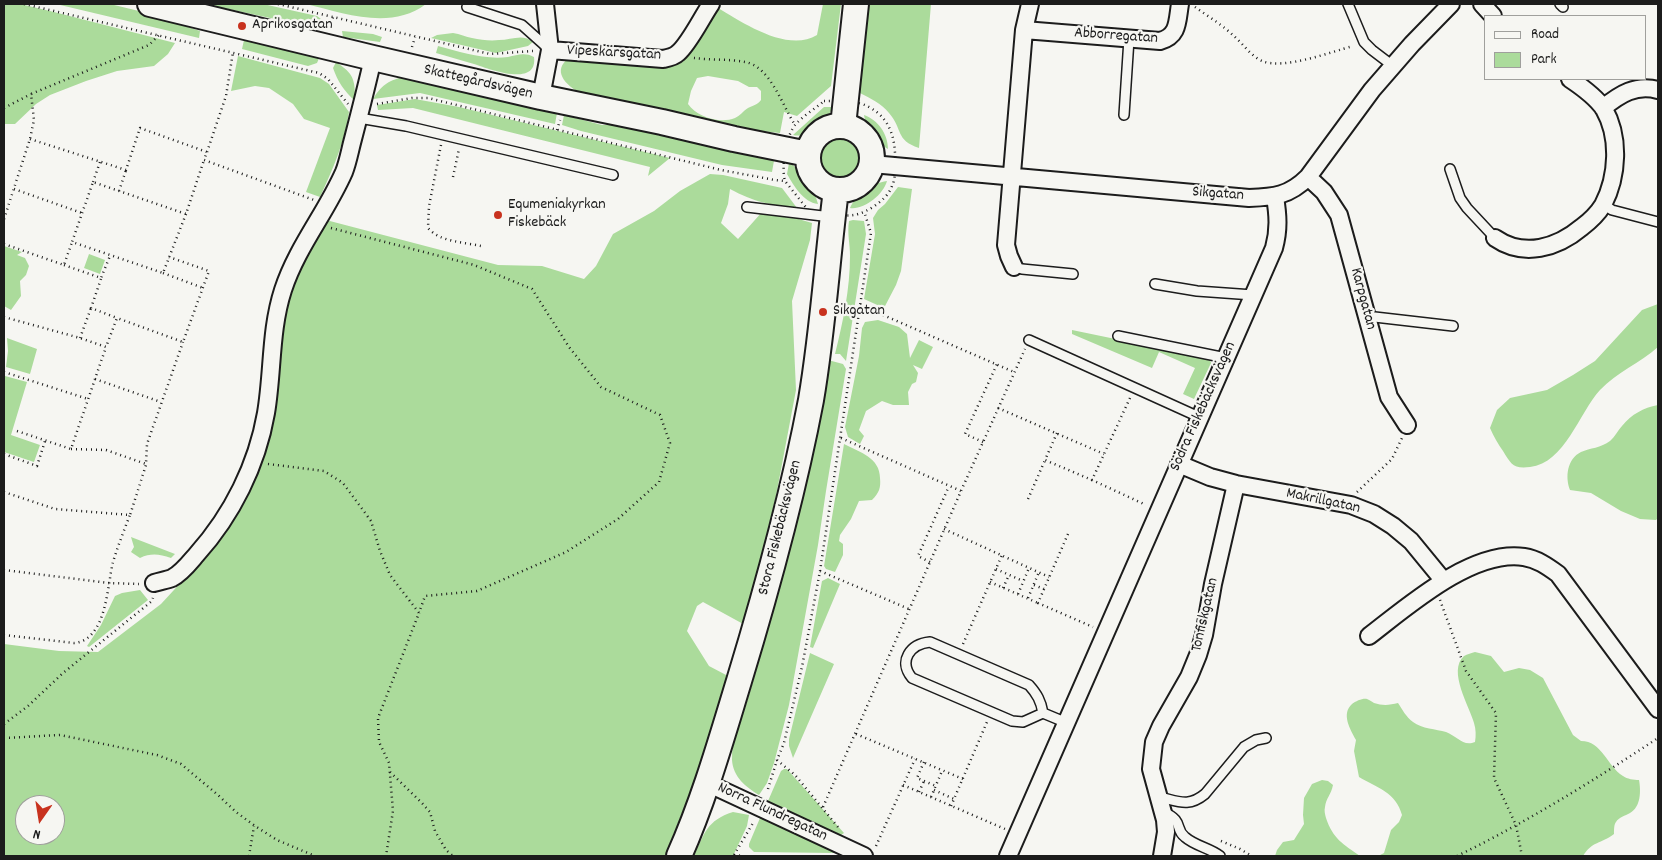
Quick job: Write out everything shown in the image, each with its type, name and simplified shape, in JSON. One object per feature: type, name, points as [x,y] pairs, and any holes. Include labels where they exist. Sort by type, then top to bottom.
[{"type":"street","name":"Skattegårdsvägen","points":[[150,4],[541,97],[808,154]]},
{"type":"street","points":[[541,97],[550,50],[545,4]]},
{"type":"street","name":"Vipeskärsgatan","points":[[550,50],[663,59],[677,54],[684,46],[710,4]]},
{"type":"street","points":[[844,126],[839,102],[856,4]]},
{"type":"street","points":[[1014,267],[1006,244],[1024,30],[1030,4]]},
{"type":"street","name":"Abborregatan","points":[[1024,30],[1160,41],[1169,39],[1173,35],[1180,4]]},
{"type":"street","points":[[1275,196],[1289,192],[1308,177],[1372,90],[1451,4]]},
{"type":"street","points":[[1482,4],[1492,15]]},
{"type":"street","points":[[154,583],[172,577],[188,564],[209,540],[240,491],[253,459],[266,413],[272,336],[283,290],[291,268],[315,224],[328,205],[344,170],[373,58]]},
{"type":"street","points":[[1495,238],[1514,248],[1550,246],[1566,239],[1578,230],[1590,220],[1603,204],[1614,172],[1613,133],[1603,108],[1588,92],[1571,80]]},
{"type":"street","points":[[1603,108],[1626,92],[1646,87],[1658,90]]},
{"type":"street","points":[[844,126],[858,131],[868,142],[873,156],[884,165],[868,175],[859,184],[848,189],[836,190],[820,183],[813,175],[809,165],[808,154],[812,143],[822,131],[832,127],[844,126]]},
{"type":"street","name":"Sikgatan","points":[[884,165],[1249,198],[1275,196]]},
{"type":"street","name":"Karpgatan","points":[[1308,177],[1324,192],[1339,215],[1389,397],[1407,426]]},
{"type":"street","name":"Stora Fiskebäcksvägen","points":[[679,856],[707,784],[754,630],[796,471],[813,381],[836,190]]},
{"type":"street","name":"Södra Fiskebäcksvägen","points":[[1008,856],[1274,248],[1278,236],[1279,219],[1275,196]]},
{"type":"street","name":"Makrillgatan","points":[[1179,464],[1236,484],[1351,505],[1374,514],[1393,526],[1411,541],[1439,583]]},
{"type":"street","name":"Tonfiskgatan","points":[[1162,856],[1166,832],[1161,804],[1152,780],[1151,769],[1154,742],[1198,656],[1236,484]]},
{"type":"street","points":[[1369,636],[1439,583],[1486,561],[1525,557],[1546,565],[1558,574],[1658,709]]},
{"type":"street","name":"Norra Flundregatan","points":[[707,784],[868,854]]},
{"type":"lane","points":[[1348,4],[1364,42],[1393,66]]},
{"type":"lane","points":[[468,7],[522,25],[550,50]]},
{"type":"lane","points":[[1124,115],[1129,39]]},
{"type":"lane","points":[[360,112],[406,126],[613,175]]},
{"type":"lane","points":[[1450,169],[1460,198],[1495,238]]},
{"type":"lane","points":[[1603,204],[1612,210],[1658,222]]},
{"type":"lane","points":[[747,206],[833,218]]},
{"type":"lane","points":[[1014,267],[1073,274]]},
{"type":"lane","points":[[1155,284],[1197,291],[1254,295]]},
{"type":"lane","points":[[1366,316],[1453,326]]},
{"type":"lane","points":[[1118,336],[1226,358]]},
{"type":"lane","points":[[1029,340],[1199,417]]},
{"type":"lane","points":[[1043,713],[1042,703],[1029,685],[930,642],[919,643],[912,648],[906,663],[907,671],[912,678],[1012,721],[1023,722],[1043,713],[1067,723]]},
{"type":"lane","points":[[1161,804],[1198,800],[1244,747],[1256,740],[1266,738]]},
{"type":"lane","points":[[1161,804],[1177,820],[1182,835],[1220,856]]},
{"type":"path","points":[[24,4],[319,73],[328,79],[351,107],[360,112],[412,98],[428,98],[721,170],[785,181]]},
{"type":"path","points":[[278,4],[490,54],[550,50]]},
{"type":"path","points":[[1190,4],[1235,36],[1260,60],[1269,63],[1279,64],[1311,58],[1364,42]]},
{"type":"path","points":[[4,108],[30,94],[149,45],[159,35]]},
{"type":"path","points":[[412,49],[415,37]]},
{"type":"path","points":[[222,43],[222,50]]},
{"type":"path","points":[[163,274],[186,214],[226,96],[233,52]]},
{"type":"path","points":[[677,54],[688,58],[746,62],[755,65],[764,72],[794,124]]},
{"type":"path","points":[[4,219],[30,139],[34,120],[34,108],[30,94]]},
{"type":"path","points":[[839,102],[868,106],[886,121],[894,137],[884,165]]},
{"type":"path","points":[[119,191],[140,128],[207,152]]},
{"type":"path","points":[[443,135],[429,206],[428,228],[441,238],[480,246]]},
{"type":"path","points":[[30,139],[126,170]]},
{"type":"path","points":[[453,177],[461,139]]},
{"type":"path","points":[[204,160],[320,202]]},
{"type":"path","points":[[64,265],[100,162]]},
{"type":"path","points":[[93,182],[186,214]]},
{"type":"path","points":[[14,189],[82,213]]},
{"type":"path","points":[[768,790],[784,743],[802,666],[820,571],[872,233],[864,211]]},
{"type":"path","points":[[315,224],[474,264],[532,289],[569,347],[600,387],[660,415],[670,443],[659,482],[618,519],[566,552],[477,591],[425,596],[378,718],[380,742],[389,763],[388,771],[393,811],[386,856]]},
{"type":"path","points":[[72,242],[203,288]]},
{"type":"path","points":[[4,244],[101,278]]},
{"type":"path","points":[[80,338],[110,255]]},
{"type":"path","points":[[4,635],[81,642],[89,636],[104,613],[113,562],[146,464],[147,444],[208,271],[170,257]]},
{"type":"path","points":[[860,304],[1014,372]]},
{"type":"path","points":[[91,308],[183,342]]},
{"type":"path","points":[[4,317],[106,347]]},
{"type":"path","points":[[71,449],[117,318]]},
{"type":"path","points":[[823,807],[1029,340]]},
{"type":"path","points":[[983,442],[965,434],[997,364]]},
{"type":"path","points":[[4,372],[88,399]]},
{"type":"path","points":[[95,379],[161,402]]},
{"type":"path","points":[[1092,480],[1134,388]]},
{"type":"path","points":[[998,408],[1104,454]]},
{"type":"path","points":[[1351,505],[1356,493],[1397,452],[1407,426]]},
{"type":"path","points":[[17,431],[71,449],[106,450],[146,464]]},
{"type":"path","points":[[1028,498],[1057,433]]},
{"type":"path","points":[[841,438],[961,491]]},
{"type":"path","points":[[4,454],[37,466],[45,441]]},
{"type":"path","points":[[253,459],[263,464],[324,471],[343,483],[371,521],[390,575],[419,613]]},
{"type":"path","points":[[1045,460],[1158,511]]},
{"type":"path","points":[[930,562],[918,556],[949,486]]},
{"type":"path","points":[[4,492],[55,509],[130,514]]},
{"type":"path","points":[[944,530],[1049,577]]},
{"type":"path","points":[[1038,603],[1068,534]]},
{"type":"path","points":[[958,654],[1002,555]]},
{"type":"path","points":[[1018,594],[1030,568]]},
{"type":"path","points":[[996,569],[1024,581]]},
{"type":"path","points":[[4,570],[109,582],[154,583],[152,601],[69,668],[28,706],[4,724]]},
{"type":"path","points":[[820,571],[909,609]]},
{"type":"path","points":[[1028,599],[1039,572]]},
{"type":"path","points":[[1003,588],[1009,575]]},
{"type":"path","points":[[990,582],[1106,632]]},
{"type":"path","points":[[1439,583],[1466,671],[1496,713],[1494,778],[1516,825],[1522,856]]},
{"type":"path","points":[[1034,584],[1044,589]]},
{"type":"path","points":[[951,806],[992,712]]},
{"type":"path","points":[[856,734],[963,779]]},
{"type":"path","points":[[4,738],[60,735],[157,755],[181,764],[254,826],[277,840],[315,856]]},
{"type":"path","points":[[1457,856],[1564,799],[1658,738]]},
{"type":"path","points":[[868,854],[915,759]]},
{"type":"path","points":[[777,760],[795,775],[841,830]]},
{"type":"path","points":[[924,762],[917,778],[954,799]]},
{"type":"path","points":[[388,771],[430,812],[435,831],[446,850],[452,856]]},
{"type":"path","points":[[931,797],[942,771]]},
{"type":"path","points":[[919,792],[924,781]]},
{"type":"path","points":[[903,785],[1018,835]]},
{"type":"path","points":[[733,856],[753,823]]},
{"type":"path","points":[[249,856],[254,826]]},
{"type":"path","points":[[1214,839],[1252,856]]},
{"type":"path","points":[[733,856],[742,856]]},
{"type":"green space","points":[[4,4],[20,4],[175,43],[168,54],[154,66],[117,71],[86,81],[50,95],[36,104],[15,124],[4,124]]},
{"type":"green space","points":[[56,4],[110,4],[143,12],[200,31],[199,38]]},
{"type":"green space","points":[[205,4],[263,4],[317,16],[324,22],[326,30]]},
{"type":"green space","points":[[306,4],[426,4],[412,12],[397,17],[367,18]]},
{"type":"green space","points":[[823,4],[841,4],[831,86],[797,116],[784,112],[780,133],[731,128],[578,92],[564,79],[561,70],[562,65],[572,56],[674,65],[681,63],[718,8],[753,28],[780,38],[805,40],[817,35]],"holes":[[[708,76],[738,81],[749,87],[757,87],[761,91],[761,100],[735,118],[729,120],[709,118],[697,113],[688,104],[697,78]]]},
{"type":"green space","points":[[867,4],[931,4],[919,148],[911,145],[903,138],[886,110],[860,93]]},
{"type":"green space","points":[[342,31],[373,34],[382,37],[380,42],[343,37]]},
{"type":"green space","points":[[453,33],[482,40],[521,37],[533,42],[528,46],[496,53],[431,38],[437,35]]},
{"type":"green space","points":[[244,40],[320,56],[317,63],[308,66],[242,49]]},
{"type":"green space","points":[[438,46],[473,55],[499,58],[521,54],[527,55],[534,57],[533,66],[528,72],[521,74],[501,72],[436,53]]},
{"type":"green space","points":[[238,56],[320,78],[329,84],[349,112],[345,134],[338,155],[320,197],[306,192],[330,128],[304,119],[293,104],[269,88],[255,86],[231,91]]},
{"type":"green space","points":[[336,62],[347,70],[354,82],[355,101],[337,78],[333,68]]},
{"type":"green space","points":[[403,77],[557,113],[555,124],[420,93],[373,99],[385,85]]},
{"type":"green space","points":[[415,99],[459,107],[670,158],[648,176],[650,167],[413,108],[378,110],[377,105]]},
{"type":"green space","points":[[824,107],[833,107],[817,128],[799,136],[793,135]]},
{"type":"green space","points":[[564,115],[602,125],[651,125],[775,155],[772,172],[722,165],[581,131],[562,125]]},
{"type":"green space","points":[[864,115],[874,120],[881,128],[888,143],[888,149],[873,135]]},
{"type":"green space","points":[[840,136],[852,140],[858,146],[862,158],[858,170],[852,176],[840,180],[828,176],[822,170],[818,158],[822,146],[828,140]]},
{"type":"green space","points":[[789,163],[793,165],[813,188],[818,204],[803,197],[796,188],[787,174]]},
{"type":"green space","points":[[710,174],[782,188],[797,208],[762,202],[730,189],[728,204],[721,223],[738,239],[762,212],[785,215],[812,223],[810,240],[792,301],[796,390],[776,496],[745,625],[703,602],[697,606],[687,631],[709,666],[728,676],[693,785],[665,856],[4,856],[4,644],[59,651],[98,652],[161,604],[209,552],[237,511],[259,472],[271,423],[283,326],[293,286],[326,220],[498,265],[542,266],[584,279],[596,266],[613,234],[654,211],[680,191]]},
{"type":"green space","points":[[887,181],[882,191],[867,204],[861,207],[850,208],[856,198],[865,190]]},
{"type":"green space","points":[[898,187],[912,189],[901,271],[884,308],[864,299],[875,234],[873,218]]},
{"type":"green space","points":[[849,221],[864,221],[866,234],[846,361],[840,354],[835,354],[843,318],[850,268],[848,225]]},
{"type":"green space","points":[[4,246],[22,252],[17,255],[25,258],[29,266],[26,275],[20,281],[21,296],[11,310],[4,306]]},
{"type":"green space","points":[[89,254],[105,260],[100,274],[84,268]]},
{"type":"green space","points":[[1658,304],[1658,347],[1600,390],[1570,436],[1553,457],[1530,467],[1513,465],[1490,428],[1497,410],[1510,398],[1547,390],[1595,361],[1642,310]]},
{"type":"green space","points":[[878,320],[899,327],[907,334],[910,358],[919,340],[933,347],[922,369],[913,365],[918,373],[916,382],[912,384],[908,392],[909,405],[893,405],[882,401],[866,411],[859,430],[864,436],[860,444],[848,437],[845,427],[859,356],[862,328],[865,322]]},
{"type":"green space","points":[[1072,330],[1207,358],[1211,363],[1194,399],[1183,394],[1195,368],[1159,352],[1152,368],[1072,334]]},
{"type":"green space","points":[[7,338],[37,349],[30,374],[6,367]]},
{"type":"green space","points":[[828,360],[843,364],[846,369],[818,545],[789,705],[774,763],[767,783],[759,795],[745,785],[735,772],[732,760],[733,744],[754,680],[792,525]]},
{"type":"green space","points":[[5,376],[27,382],[11,435],[40,445],[34,462],[4,452]]},
{"type":"green space","points":[[1658,405],[1658,518],[1656,520],[1640,519],[1621,511],[1591,493],[1570,490],[1568,485],[1568,469],[1576,455],[1607,443],[1634,415]]},
{"type":"green space","points":[[844,444],[868,456],[877,465],[880,488],[872,500],[859,501],[851,519],[840,535],[839,541],[843,544],[843,555],[835,572],[826,569],[824,566]]},
{"type":"green space","points":[[131,537],[175,554],[171,558],[148,555],[140,558],[131,552],[134,547]]},
{"type":"green space","points":[[828,578],[840,584],[813,648],[810,647],[822,581]]},
{"type":"green space","points":[[140,590],[148,600],[89,647],[87,646],[101,625],[115,596]]},
{"type":"green space","points":[[1475,652],[1491,656],[1504,672],[1519,668],[1530,670],[1543,678],[1573,735],[1599,749],[1617,772],[1626,778],[1639,780],[1640,794],[1634,810],[1617,820],[1614,826],[1614,834],[1593,845],[1583,856],[1378,856],[1384,853],[1391,830],[1399,822],[1402,815],[1391,796],[1359,777],[1354,751],[1356,740],[1349,726],[1347,712],[1352,704],[1364,699],[1380,705],[1398,703],[1413,722],[1446,732],[1463,742],[1475,742],[1475,725],[1461,689],[1458,671],[1459,663],[1464,656]]},
{"type":"green space","points":[[810,653],[834,664],[793,758],[789,739]]},
{"type":"green space","points":[[787,769],[844,833],[841,835],[768,801],[781,771]]},
{"type":"green space","points":[[1322,780],[1328,781],[1333,785],[1325,808],[1325,815],[1332,831],[1339,840],[1360,856],[1275,856],[1283,842],[1294,840],[1304,824],[1304,798],[1312,784]]},
{"type":"green space","points":[[733,812],[749,815],[747,826],[733,856],[694,856],[704,835],[712,824],[724,815]]},
{"type":"green space","points":[[760,818],[822,842],[836,853],[754,852],[749,847],[749,844]]},
{"type":"place","name":"Aprikosgatan","points":[[242,26]]},
{"type":"place","name":"Equmeniakyrkan Fiskebäck","points":[[498,215]]},
{"type":"place","name":"Sikgatan","points":[[823,312]]}]
